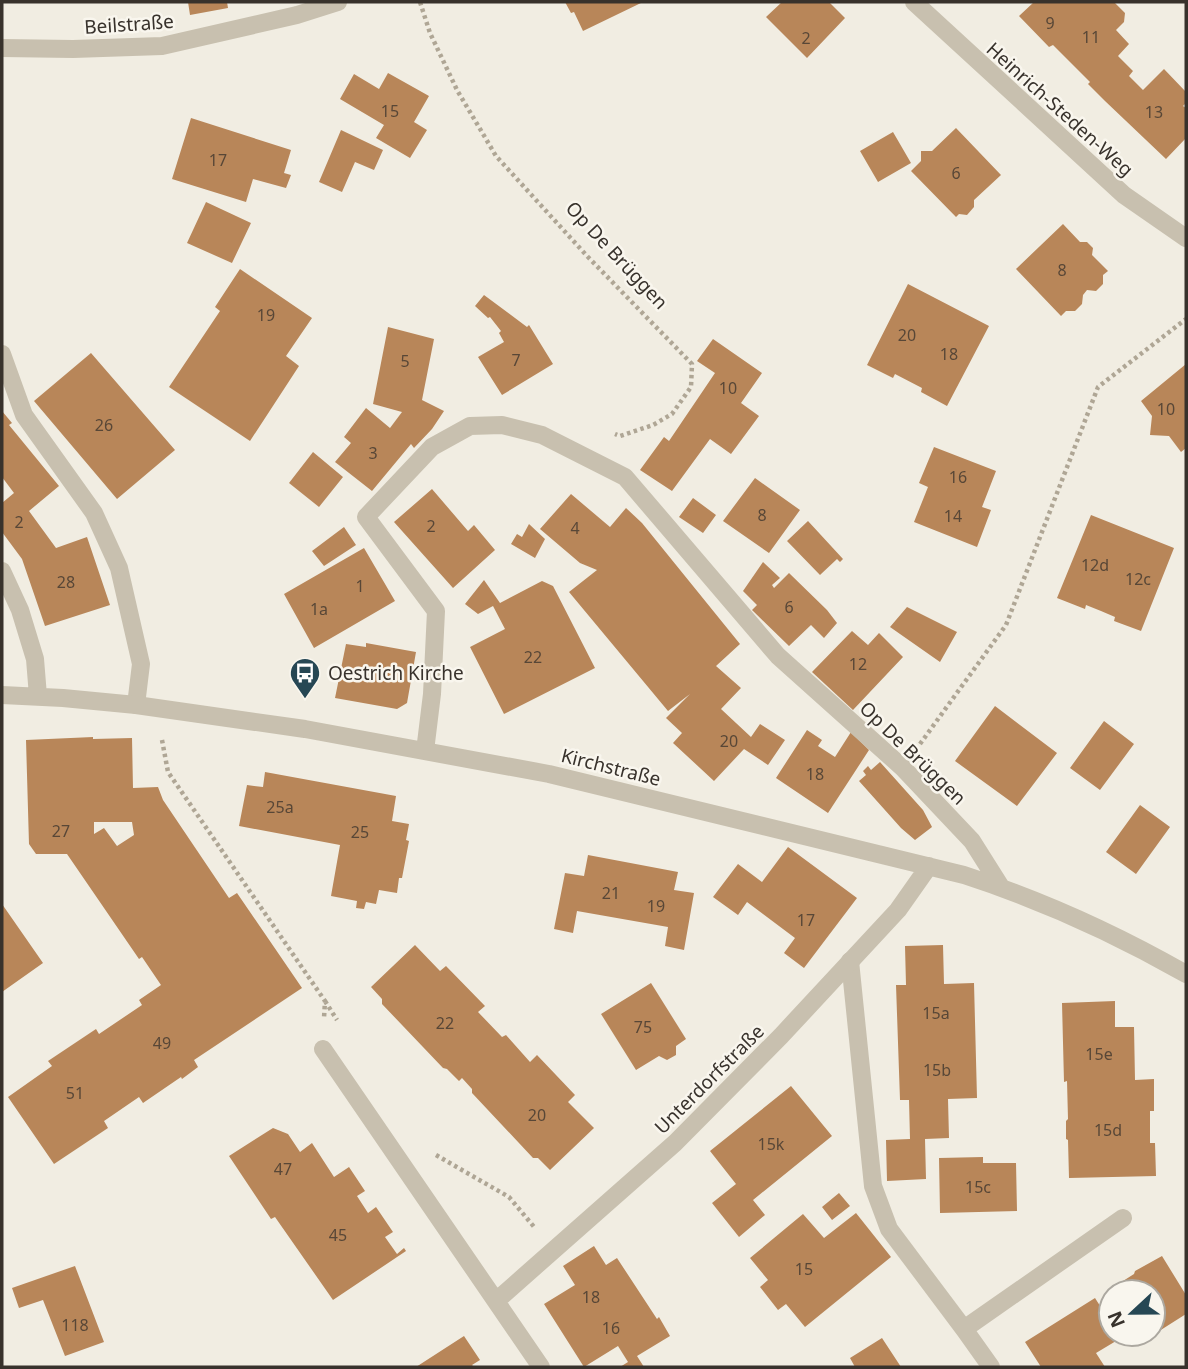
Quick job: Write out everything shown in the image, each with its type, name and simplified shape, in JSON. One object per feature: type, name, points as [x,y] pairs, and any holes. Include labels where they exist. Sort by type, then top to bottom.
[{"type":"street","name":"Beilstraße","points":[[2,48],[162,46],[297,15],[338,2]]},
{"type":"street","name":"Heinrich-Steden-Weg","points":[[914,2],[1124,195],[1186,238]]},
{"type":"street","points":[[2,354],[23,415],[94,513],[119,568],[141,664],[135,705]]},
{"type":"street","name":"Op De Brüggen","points":[[425,751],[432,694],[436,611],[366,517],[432,447],[470,426],[502,425],[542,435],[625,477],[778,656],[903,768],[972,841],[1001,887]]},
{"type":"street","points":[[2,571],[20,610],[35,659],[38,696]]},
{"type":"street","name":"Kirchstraße","points":[[2,695],[135,705],[305,729],[549,774],[929,866],[1001,887],[1131,943],[1186,974]]},
{"type":"street","name":"Unterdorfstraße","points":[[496,1301],[675,1143],[781,1036],[898,909],[929,866]]},
{"type":"street","points":[[850,961],[873,1185],[889,1229],[991,1367]]},
{"type":"street","points":[[323,1049],[541,1367]]},
{"type":"street","points":[[964,1329],[1124,1218]]},
{"type":"path","name":"Op De Brüggen","points":[[420,2],[430,33],[452,78],[496,156],[588,257],[692,364],[691,387],[672,414],[653,425],[621,436],[610,432]]},
{"type":"path","points":[[903,768],[1006,625],[1098,387],[1186,319]]},
{"type":"path","points":[[158,708],[168,772],[338,1023]]},
{"type":"path","points":[[323,1049],[324,1001]]},
{"type":"path","points":[[427,1150],[509,1197],[553,1250]]},
{"type":"building","points":[[188,2],[227,2],[228,8],[190,15]]},
{"type":"building","points":[[565,2],[643,2],[583,31],[574,12],[571,13]]},
{"type":"building","points":[[782,2],[829,2],[845,18],[807,58],[766,17]]},
{"type":"building","points":[[1034,2],[1114,2],[1125,13],[1124,22],[1116,30],[1129,44],[1118,56],[1133,71],[1129,76],[1143,90],[1164,69],[1186,92],[1186,103],[1183,106],[1186,108],[1186,138],[1166,159],[1088,84],[1090,82],[1053,45],[1049,47],[1019,16]]},
{"type":"building","points":[[388,73],[429,96],[414,122],[427,130],[410,158],[376,138],[384,125],[340,99],[354,74],[379,89]]},
{"type":"building","points":[[191,118],[291,150],[284,173],[291,175],[286,188],[253,179],[246,202],[172,179]]},
{"type":"building","points":[[956,128],[1001,175],[974,200],[974,207],[967,215],[959,214],[956,217],[911,171],[921,161],[921,151],[932,151]]},
{"type":"building","points":[[341,130],[383,150],[374,170],[355,162],[342,192],[319,182]]},
{"type":"building","points":[[893,132],[911,163],[878,182],[860,151]]},
{"type":"building","points":[[206,202],[251,223],[232,263],[187,243]]},
{"type":"building","points":[[1063,224],[1080,242],[1087,242],[1093,248],[1092,255],[1108,271],[1103,275],[1103,284],[1096,291],[1087,290],[1082,304],[1075,311],[1066,311],[1061,316],[1016,269]]},
{"type":"building","points":[[240,269],[312,318],[286,356],[299,366],[250,441],[169,387],[220,311],[215,307]]},
{"type":"building","points":[[908,284],[989,326],[947,406],[921,392],[922,388],[895,374],[893,378],[867,365]]},
{"type":"building","points":[[484,295],[527,327],[529,325],[553,364],[502,395],[478,357],[504,342],[499,333],[501,331],[490,317],[475,306]]},
{"type":"building","points":[[388,327],[434,339],[422,400],[444,411],[432,429],[414,448],[411,444],[372,491],[335,462],[351,443],[344,437],[366,408],[390,428],[402,412],[373,404]]},
{"type":"building","points":[[713,339],[762,373],[741,403],[759,416],[731,454],[710,439],[672,491],[640,470],[664,437],[669,441],[715,373],[697,361]]},
{"type":"building","points":[[91,353],[175,450],[117,499],[34,401]]},
{"type":"building","points":[[1186,364],[1186,448],[1181,452],[1169,436],[1150,435],[1152,416],[1141,401]]},
{"type":"building","points":[[2,411],[12,423],[9,425],[59,486],[29,511],[56,548],[87,537],[110,605],[45,626],[22,559],[2,532],[2,503],[14,493],[2,477]]},
{"type":"building","points":[[934,447],[996,471],[982,507],[991,510],[977,547],[914,522],[928,487],[919,483]]},
{"type":"building","points":[[313,452],[343,477],[319,507],[289,483]]},
{"type":"building","points":[[755,478],[800,510],[769,553],[723,521]]},
{"type":"building","points":[[432,489],[468,531],[474,525],[495,550],[453,588],[394,522]]},
{"type":"building","points":[[571,494],[610,527],[626,508],[642,523],[740,644],[716,666],[741,688],[721,709],[751,737],[760,724],[785,740],[768,765],[744,749],[714,781],[673,743],[682,733],[666,718],[690,694],[668,711],[569,592],[597,570],[580,563],[540,529]]},
{"type":"building","points":[[693,498],[716,515],[703,533],[679,517]]},
{"type":"building","points":[[1091,515],[1174,548],[1141,631],[1114,621],[1115,617],[1086,605],[1085,609],[1057,598]]},
{"type":"building","points":[[808,521],[843,559],[840,562],[837,559],[820,575],[787,541]]},
{"type":"building","points":[[529,524],[545,539],[535,558],[511,544],[517,534],[522,537]]},
{"type":"building","points":[[344,527],[356,545],[324,566],[312,551]]},
{"type":"building","points":[[364,548],[395,601],[314,648],[284,594]]},
{"type":"building","points":[[763,562],[780,578],[772,585],[774,588],[789,573],[827,610],[837,623],[824,638],[811,625],[789,646],[752,610],[757,605],[743,591]]},
{"type":"building","points":[[484,580],[500,603],[542,581],[553,586],[595,668],[504,714],[470,647],[505,629],[493,606],[478,614],[465,604]]},
{"type":"building","points":[[907,607],[957,632],[940,662],[890,627]]},
{"type":"building","points":[[852,631],[868,645],[879,633],[903,657],[853,710],[812,672]]},
{"type":"building","points":[[366,643],[416,652],[407,703],[397,709],[335,698],[346,644],[366,647]]},
{"type":"building","points":[[995,706],[1057,753],[1017,806],[955,761]]},
{"type":"building","points":[[1104,721],[1134,744],[1100,790],[1070,768]]},
{"type":"building","points":[[807,730],[822,740],[818,746],[835,757],[851,732],[869,750],[828,813],[776,778]]},
{"type":"building","points":[[132,738],[133,788],[158,787],[163,800],[229,898],[237,893],[302,988],[194,1060],[198,1067],[182,1079],[181,1077],[143,1103],[139,1097],[104,1121],[108,1128],[54,1164],[8,1097],[52,1066],[48,1061],[96,1029],[99,1034],[142,1005],[139,1000],[161,985],[142,957],[139,959],[67,854],[36,854],[29,844],[26,740]],"holes":[[[94,822],[132,822],[134,835],[117,846],[104,828],[94,834]]]},
{"type":"building","points":[[880,762],[923,810],[932,827],[915,840],[859,781],[866,775],[863,771],[868,766],[871,770]]},
{"type":"building","points":[[265,772],[396,796],[392,821],[409,824],[406,840],[409,841],[397,893],[379,890],[376,904],[366,902],[364,909],[356,908],[357,901],[331,896],[340,845],[239,826],[247,785],[263,787]]},
{"type":"building","points":[[1140,805],[1170,827],[1136,874],[1106,852]]},
{"type":"building","points":[[788,847],[857,898],[804,968],[784,953],[795,938],[747,902],[738,915],[713,897],[738,864],[762,882]]},
{"type":"building","points":[[588,855],[678,872],[674,890],[694,893],[684,950],[665,946],[668,927],[577,911],[573,933],[554,929],[565,873],[584,876]]},
{"type":"building","points":[[2,904],[43,963],[2,992]]},
{"type":"building","points":[[415,945],[440,971],[446,966],[485,1006],[478,1012],[502,1037],[506,1035],[530,1062],[537,1055],[575,1095],[568,1102],[594,1128],[550,1170],[538,1158],[533,1158],[472,1093],[472,1089],[462,1078],[459,1081],[443,1068],[382,1004],[382,999],[371,987]]},
{"type":"building","points":[[943,945],[944,984],[974,983],[977,1098],[948,1099],[949,1138],[925,1139],[926,1179],[887,1181],[886,1140],[910,1139],[909,1100],[900,1100],[896,985],[906,985],[905,946]]},
{"type":"building","points":[[651,983],[686,1039],[676,1046],[676,1055],[667,1060],[659,1056],[636,1070],[601,1014]]},
{"type":"building","points":[[1115,1001],[1115,1027],[1134,1027],[1135,1080],[1154,1079],[1150,1143],[1155,1143],[1156,1176],[1069,1178],[1062,1003]]},
{"type":"building","points":[[791,1086],[832,1136],[753,1200],[765,1215],[739,1237],[712,1203],[736,1184],[710,1151]]},
{"type":"building","points":[[273,1128],[288,1134],[300,1152],[312,1143],[334,1177],[349,1167],[365,1191],[357,1196],[368,1213],[376,1207],[393,1232],[385,1237],[397,1254],[404,1248],[406,1251],[333,1300],[275,1217],[271,1219],[229,1156]]},
{"type":"building","points":[[983,1157],[983,1163],[1016,1163],[1017,1211],[940,1213],[939,1158]]},
{"type":"building","points":[[839,1193],[850,1206],[832,1220],[822,1207]]},
{"type":"building","points":[[856,1213],[891,1257],[805,1327],[786,1304],[778,1310],[760,1287],[768,1280],[750,1258],[803,1214],[824,1238]]},
{"type":"building","points":[[594,1246],[606,1265],[617,1258],[670,1336],[637,1356],[644,1367],[620,1367],[628,1362],[618,1346],[584,1367],[544,1304],[575,1285],[563,1266]]},
{"type":"building","points":[[1162,1256],[1186,1295],[1186,1314],[1167,1326],[1167,1278],[1128,1278]]},
{"type":"building","points":[[75,1266],[104,1342],[65,1356],[43,1300],[19,1308],[12,1288]]},
{"type":"building","points":[[1095,1298],[1097,1348],[1104,1348],[1096,1353],[1105,1367],[1041,1367],[1025,1342]]},
{"type":"building","points":[[464,1336],[480,1360],[472,1365],[474,1367],[416,1367]]},
{"type":"building","points":[[882,1338],[901,1367],[855,1367],[850,1358]]},
{"type":"place","name":"Oestrich Kirche","points":[[305,700]]}]
